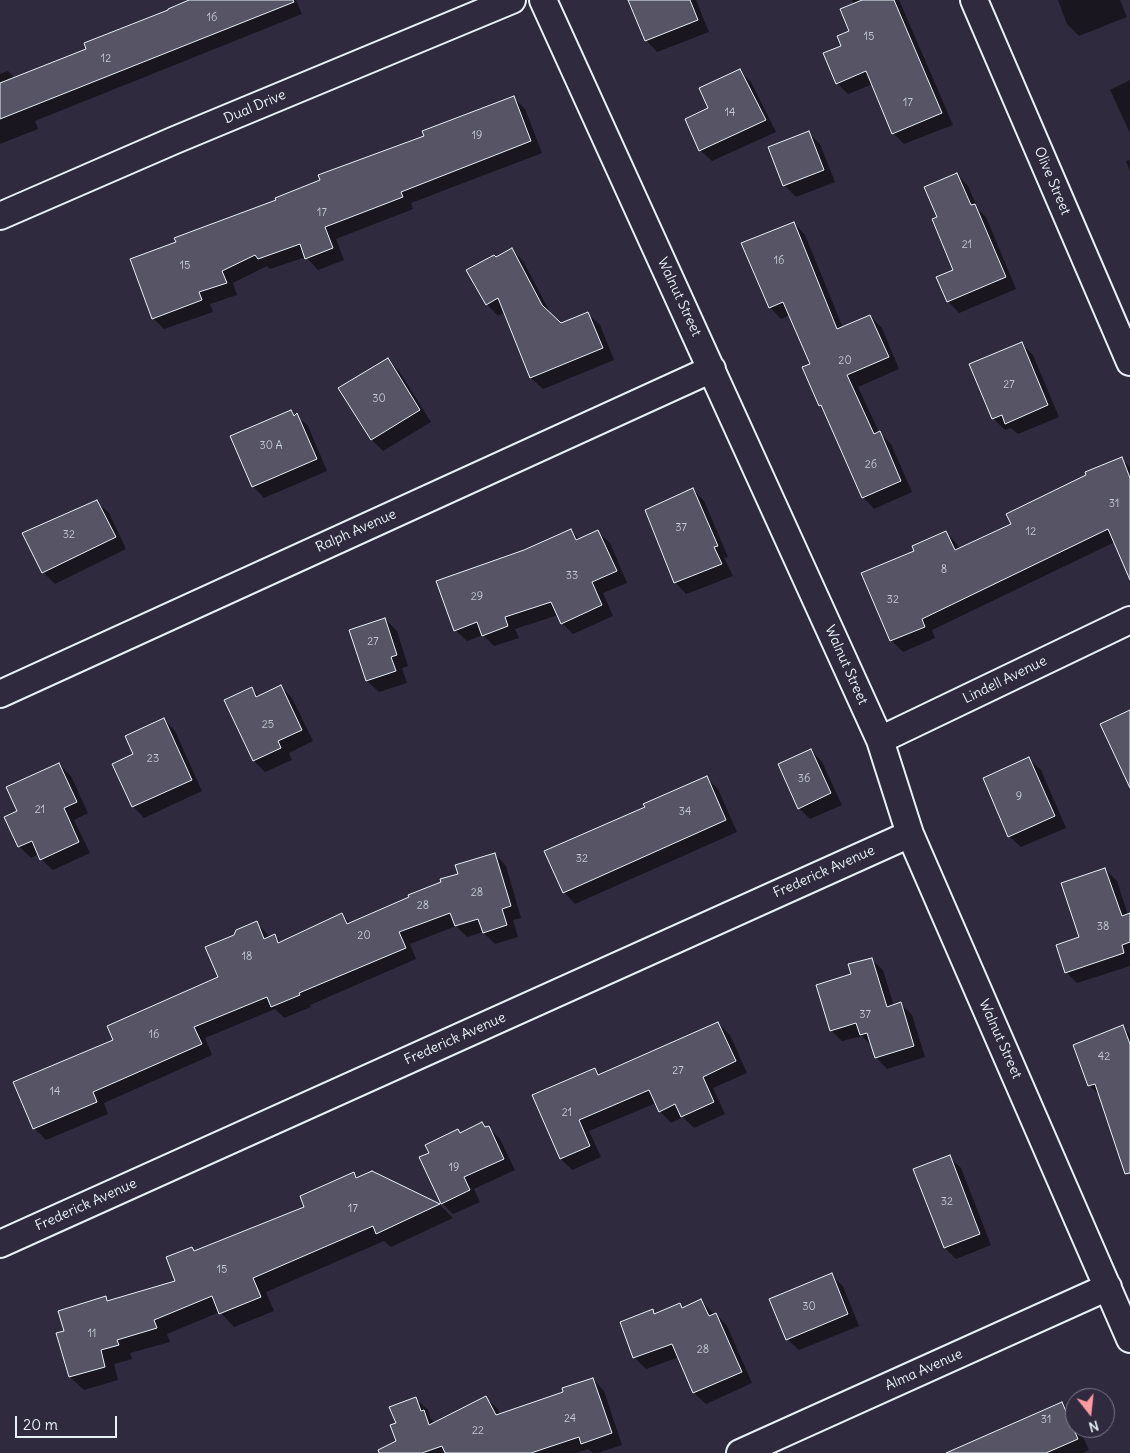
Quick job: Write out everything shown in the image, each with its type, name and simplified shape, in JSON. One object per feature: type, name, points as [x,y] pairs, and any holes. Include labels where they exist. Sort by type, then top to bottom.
[{"type":"street","name":"Dual Drive","points":[[0,216],[185,136],[512,0]]},
{"type":"street","name":"Walnut Street","points":[[543,0],[880,740],[910,834],[1130,1339]]},
{"type":"street","name":"Olive Street","points":[[974,0],[1130,362]]},
{"type":"street","name":"Ralph Avenue","points":[[0,694],[712,369]]},
{"type":"street","name":"Lindell Avenue","points":[[880,740],[1130,620]]},
{"type":"street","name":"Frederick Avenue","points":[[0,1244],[910,834]]},
{"type":"street","name":"Alma Avenue","points":[[740,1453],[1108,1287]]},
{"type":"building","points":[[189,0],[293,0],[294,2],[0,119],[0,83],[86,49],[84,43]]},
{"type":"building","points":[[628,0],[690,0],[698,20],[645,41]]},
{"type":"building","points":[[862,0],[894,0],[942,113],[892,134],[866,71],[836,84],[823,53],[841,46],[837,36],[849,31],[840,9]]},
{"type":"building","points":[[740,69],[766,120],[699,151],[685,119],[708,108],[699,88]]},
{"type":"building","points":[[514,96],[531,141],[401,192],[403,197],[325,227],[333,248],[305,259],[300,244],[258,259],[255,255],[222,271],[227,283],[199,292],[202,300],[152,319],[130,259],[176,242],[174,238],[276,200],[275,198],[320,180],[318,175],[424,136],[422,131]]},
{"type":"building","points":[[809,131],[824,170],[783,186],[768,147]]},
{"type":"building","points":[[957,173],[971,205],[975,204],[1006,277],[947,302],[936,277],[953,270],[932,219],[937,217],[924,187]]},
{"type":"building","points":[[794,222],[837,329],[870,315],[889,357],[847,375],[874,434],[880,431],[901,481],[862,498],[802,367],[810,364],[783,302],[769,308],[741,243]]},
{"type":"building","points":[[512,248],[542,305],[561,323],[588,312],[603,348],[530,378],[498,298],[486,305],[466,270]]},
{"type":"building","points":[[1022,342],[1048,405],[1005,424],[1002,415],[992,419],[969,364]]},
{"type":"building","points":[[388,358],[420,410],[371,440],[338,388]]},
{"type":"building","points":[[291,410],[294,416],[297,413],[317,459],[252,487],[230,436]]},
{"type":"building","points":[[1122,457],[1130,478],[1130,580],[1108,529],[922,619],[925,627],[890,641],[861,573],[914,551],[912,546],[946,531],[955,550],[1011,524],[1006,514],[1086,475],[1085,472]]},
{"type":"building","points":[[693,488],[718,546],[714,547],[722,564],[674,583],[645,510]]},
{"type":"building","points":[[97,500],[116,537],[42,573],[22,533]]},
{"type":"building","points":[[571,529],[576,540],[598,530],[617,571],[592,582],[602,605],[561,624],[551,602],[505,617],[508,626],[482,636],[477,622],[454,631],[436,581],[524,550]]},
{"type":"building","points":[[385,618],[397,655],[391,657],[396,671],[366,681],[349,630]]},
{"type":"building","points":[[281,685],[302,730],[278,741],[281,748],[253,761],[224,700],[252,687],[256,697]]},
{"type":"building","points":[[1130,710],[1130,788],[1100,724]]},
{"type":"building","points":[[164,718],[192,780],[132,807],[112,764],[133,754],[125,736]]},
{"type":"building","points":[[811,749],[831,793],[798,809],[778,764]]},
{"type":"building","points":[[1029,757],[1055,816],[1008,837],[983,778]]},
{"type":"building","points":[[59,763],[77,802],[64,808],[79,842],[40,860],[32,841],[18,847],[4,817],[17,811],[6,787]]},
{"type":"building","points":[[707,776],[726,820],[563,893],[544,851],[645,807],[643,804]]},
{"type":"building","points":[[495,853],[511,906],[502,909],[507,925],[483,933],[478,919],[455,926],[450,913],[399,932],[406,948],[299,993],[300,995],[271,1007],[267,997],[194,1027],[202,1044],[93,1092],[97,1102],[33,1129],[13,1082],[113,1040],[107,1026],[218,977],[205,947],[234,935],[236,930],[257,921],[264,939],[275,934],[278,943],[342,913],[347,924],[409,897],[408,895],[441,882],[440,879],[458,874],[455,865]]},
{"type":"building","points":[[1105,868],[1122,916],[1130,913],[1130,942],[1122,945],[1124,953],[1065,973],[1056,945],[1079,937],[1061,883]]},
{"type":"building","points":[[872,958],[887,1007],[901,1002],[914,1046],[875,1058],[867,1033],[860,1035],[856,1023],[830,1031],[816,985],[851,974],[848,964]]},
{"type":"building","points":[[718,1022],[736,1061],[703,1077],[714,1102],[681,1117],[675,1104],[659,1112],[649,1090],[579,1120],[590,1146],[560,1159],[532,1095],[595,1068],[598,1075]]},
{"type":"building","points":[[1123,1025],[1130,1044],[1130,1173],[1125,1174],[1095,1084],[1088,1086],[1073,1045]]},
{"type":"building","points":[[482,1122],[485,1127],[489,1126],[504,1159],[464,1177],[470,1190],[441,1204],[419,1157],[429,1153],[425,1145],[458,1129],[460,1133]]},
{"type":"building","points":[[950,1155],[980,1234],[944,1248],[913,1169]]},
{"type":"building","points":[[372,1171],[440,1204],[376,1234],[373,1226],[253,1278],[261,1297],[219,1314],[212,1296],[154,1320],[157,1328],[117,1340],[119,1345],[101,1350],[105,1367],[69,1377],[56,1333],[64,1331],[58,1311],[106,1296],[107,1301],[175,1281],[166,1257],[192,1247],[194,1251],[304,1207],[300,1196],[354,1172],[356,1178]]},
{"type":"building","points":[[832,1273],[848,1314],[786,1340],[769,1299]]},
{"type":"building","points":[[701,1299],[709,1316],[716,1313],[742,1372],[693,1393],[672,1344],[633,1358],[620,1322],[653,1309],[654,1314],[680,1303],[682,1308]]},
{"type":"building","points":[[593,1378],[612,1433],[581,1444],[579,1437],[531,1453],[445,1453],[442,1446],[422,1453],[379,1453],[378,1450],[396,1441],[390,1425],[396,1423],[389,1407],[416,1397],[421,1411],[424,1410],[429,1425],[486,1396],[496,1415],[563,1392],[562,1388]]},
{"type":"building","points":[[1062,1402],[1065,1409],[1065,1438],[1078,1439],[1046,1453],[946,1453]]}]
